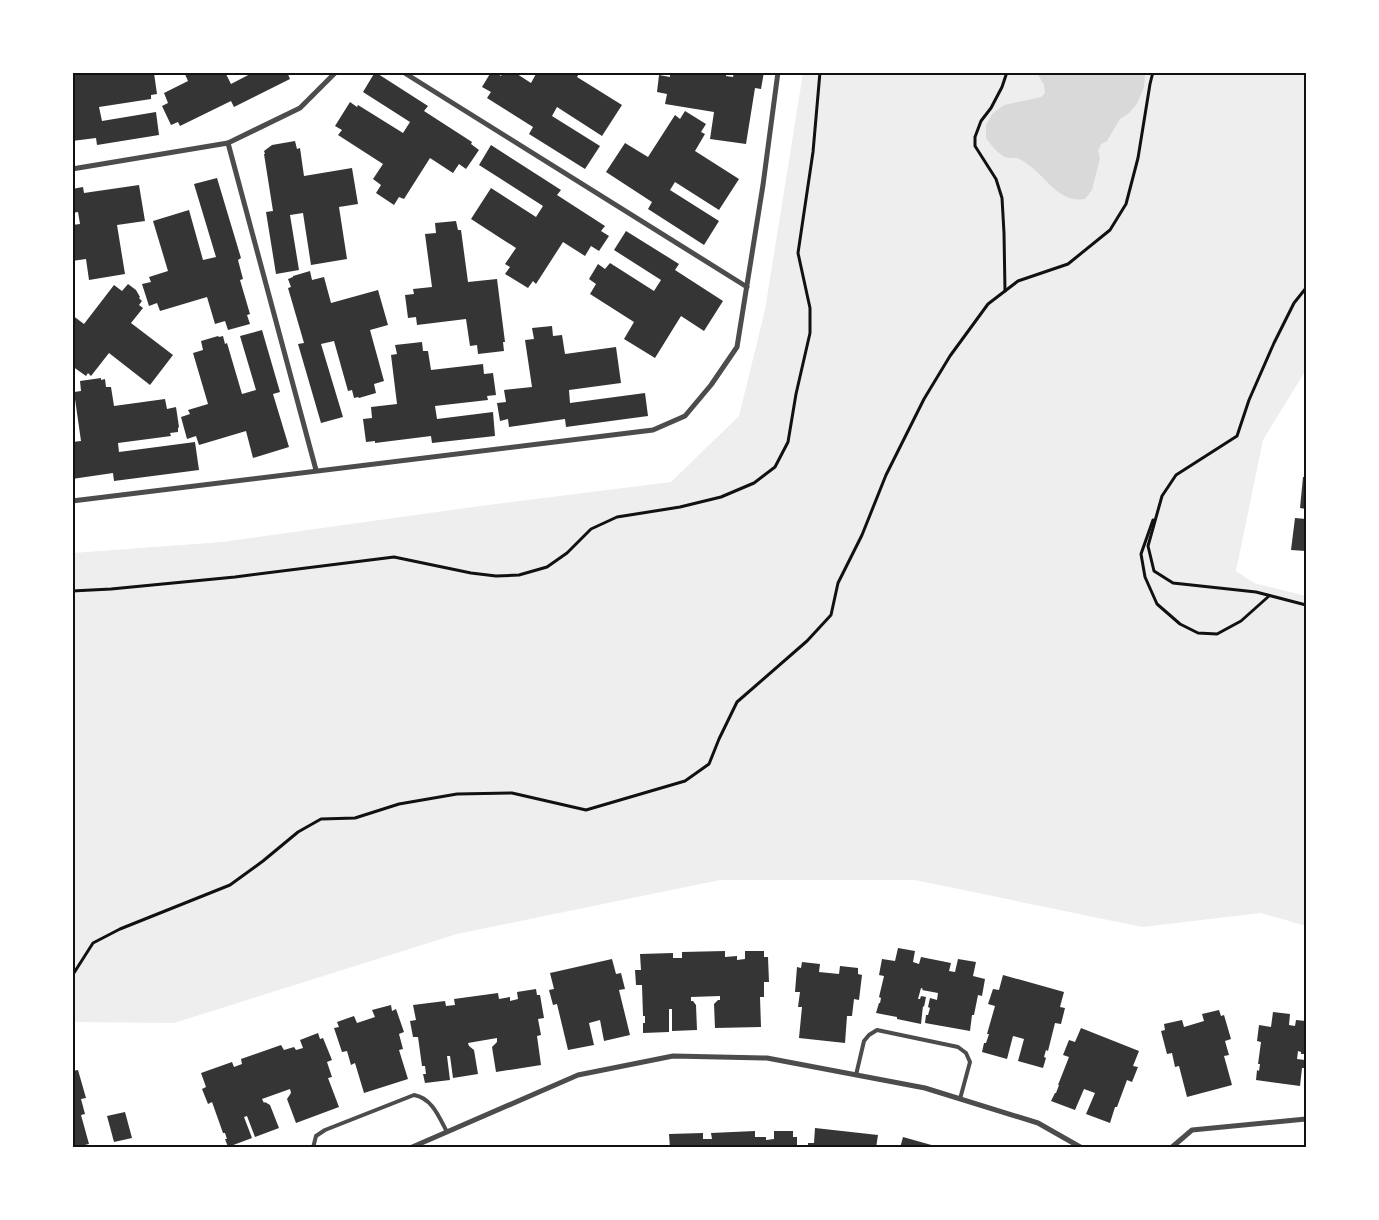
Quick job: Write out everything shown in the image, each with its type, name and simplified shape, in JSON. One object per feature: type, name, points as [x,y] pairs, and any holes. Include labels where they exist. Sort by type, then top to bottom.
[{"type":"street","points":[[72,169],[228,143],[300,108],[336,72]]},
{"type":"street","points":[[403,72],[747,287]]},
{"type":"street","points":[[72,501],[653,430],[685,416],[712,385],[737,347],[778,72]]},
{"type":"street","points":[[228,143],[316,470]]},
{"type":"street","points":[[410,1148],[578,1075],[673,1056],[767,1058],[926,1088],[1038,1122],[1082,1148]]},
{"type":"street","points":[[1171,1148],[1192,1130],[1306,1119]]},
{"type":"lane","points":[[856,1075],[864,1040],[877,1030],[958,1047],[966,1053],[970,1062],[960,1099]]},
{"type":"lane","points":[[313,1148],[316,1136],[325,1130],[414,1095],[422,1096],[429,1102],[447,1132]]},
{"type":"path","points":[[1005,291],[1002,198],[996,179],[975,146],[981,121],[991,108],[1002,87],[1007,72]]},
{"type":"path","points":[[72,976],[93,943],[120,929],[230,886],[298,832],[321,819],[355,818],[399,804],[457,794],[512,793],[586,810],[685,781],[709,764],[737,702],[807,641],[831,615],[838,583],[862,535],[886,474],[924,400],[950,356],[988,304],[1018,281],[1068,264],[1110,230],[1126,204],[1138,158],[1153,72]]},
{"type":"path","points":[[1270,595],[1241,621],[1217,634],[1198,633],[1180,624],[1157,604],[1145,577],[1141,554],[1162,496],[1176,475],[1237,436],[1249,400],[1274,343],[1294,303],[1306,288]]},
{"type":"path","points":[[1162,496],[1148,546],[1154,571],[1173,583],[1256,592],[1306,605]]},
{"type":"shaded area","points":[[803,73],[1306,73],[1306,370],[1263,440],[1236,571],[1254,583],[1306,596],[1306,926],[1261,913],[1142,927],[915,880],[720,880],[457,934],[174,1023],[73,1022],[73,553],[222,542],[480,506],[671,482],[739,416],[765,310]]},
{"type":"shaded area","points":[[1037,73],[1145,73],[1144,87],[1137,104],[1120,119],[1107,141],[1101,144],[1098,151],[1100,158],[1092,190],[1085,199],[1068,198],[1061,194],[1022,160],[1006,158],[999,153],[986,138],[986,125],[992,114],[1004,105],[1041,97],[1045,93],[1044,85]]},
{"type":"building","points":[[72,72],[154,73],[157,94],[151,95],[151,99],[99,107],[102,121],[156,112],[159,135],[97,145],[96,138],[72,141]]},
{"type":"building","points":[[184,72],[225,72],[231,84],[254,72],[287,72],[290,79],[234,107],[231,101],[180,126],[178,122],[171,125],[162,106],[168,103],[164,93],[188,81]]},
{"type":"building","points":[[375,72],[428,106],[424,111],[472,142],[471,144],[479,150],[466,169],[459,164],[453,173],[430,158],[404,199],[399,197],[394,205],[376,193],[381,185],[373,179],[383,164],[338,135],[342,130],[335,126],[350,102],[403,133],[410,122],[363,92]]},
{"type":"building","points":[[491,72],[501,76],[503,72],[514,72],[531,83],[537,72],[580,72],[577,77],[622,105],[602,136],[557,107],[552,116],[600,146],[585,169],[529,134],[533,127],[487,98],[491,92],[482,87]]},
{"type":"building","points":[[670,72],[726,72],[726,76],[733,77],[734,72],[764,72],[761,89],[755,88],[746,144],[710,139],[714,112],[665,104],[667,94],[657,92],[659,75],[670,77]]},
{"type":"building","points":[[685,111],[706,124],[701,132],[705,134],[695,151],[739,179],[719,210],[675,182],[670,190],[719,221],[704,245],[648,209],[652,202],[606,172],[625,143],[648,157],[675,115],[680,119]]},
{"type":"building","points":[[295,141],[297,149],[300,148],[304,176],[352,168],[358,204],[339,207],[347,259],[311,265],[303,213],[290,215],[299,270],[276,274],[266,212],[273,211],[264,151],[272,145]]},
{"type":"building","points":[[491,145],[561,190],[557,195],[605,226],[601,231],[609,236],[599,251],[591,246],[585,256],[563,242],[536,284],[533,281],[528,288],[505,274],[510,267],[505,264],[516,248],[471,219],[491,188],[536,217],[543,206],[479,165]]},
{"type":"building","points":[[217,178],[241,258],[238,260],[243,279],[240,280],[250,314],[247,315],[250,324],[228,330],[225,321],[215,324],[207,297],[160,311],[157,303],[149,306],[142,284],[151,282],[149,277],[168,271],[153,221],[189,210],[203,260],[216,257],[194,184]]},
{"type":"building","points":[[139,185],[145,221],[117,225],[125,274],[89,280],[86,259],[72,261],[72,225],[80,224],[78,212],[72,213],[72,189],[83,187],[84,193]]},
{"type":"building","points":[[456,221],[458,230],[461,230],[468,282],[497,279],[505,342],[503,342],[504,351],[478,354],[477,345],[470,346],[466,319],[417,325],[416,317],[408,318],[405,295],[414,294],[413,289],[432,287],[425,234],[436,233],[435,223]]},
{"type":"building","points":[[626,231],[679,264],[675,270],[723,301],[704,331],[681,316],[655,358],[624,339],[634,322],[590,294],[596,284],[589,279],[598,264],[605,269],[610,263],[654,291],[661,280],[614,250]]},
{"type":"building","points":[[310,271],[312,280],[324,277],[331,303],[378,290],[388,325],[370,330],[384,381],[374,384],[376,393],[359,398],[354,398],[352,390],[348,391],[334,341],[321,344],[343,417],[321,423],[298,344],[304,343],[288,288],[291,287],[288,279]]},
{"type":"building","points":[[128,284],[136,290],[142,301],[139,305],[143,308],[131,323],[173,355],[150,385],[109,353],[91,376],[88,373],[86,376],[72,366],[72,315],[84,324],[114,285],[122,291]]},
{"type":"building","points":[[552,326],[553,336],[562,335],[565,354],[616,347],[621,383],[569,390],[570,403],[645,393],[648,416],[566,427],[565,419],[509,427],[508,419],[500,421],[497,403],[506,402],[504,390],[532,387],[525,340],[534,339],[532,328]]},
{"type":"building","points":[[262,330],[280,392],[273,394],[289,447],[253,458],[246,431],[199,445],[196,436],[187,439],[181,417],[190,414],[188,410],[208,404],[193,353],[203,350],[201,341],[223,336],[225,344],[227,343],[242,394],[256,390],[240,336]]},
{"type":"building","points":[[422,342],[423,351],[428,351],[431,370],[483,364],[484,374],[493,373],[496,395],[487,396],[488,400],[435,406],[437,419],[493,412],[495,436],[432,443],[431,436],[375,443],[375,441],[366,442],[363,419],[372,418],[371,407],[397,404],[391,355],[397,354],[395,345]]},
{"type":"building","points":[[101,378],[101,380],[105,379],[106,387],[111,387],[114,406],[165,399],[167,409],[176,407],[178,432],[170,433],[171,436],[118,443],[119,452],[195,442],[199,470],[114,481],[113,473],[72,479],[72,442],[81,441],[74,392],[81,391],[80,381]]},
{"type":"building","points":[[1303,477],[1306,477],[1306,509],[1300,508]]},
{"type":"building","points":[[1295,518],[1306,519],[1306,551],[1291,550]]},
{"type":"building","points":[[898,948],[915,951],[913,962],[919,964],[921,957],[951,963],[949,971],[955,972],[958,959],[976,962],[973,976],[985,979],[982,996],[978,995],[974,1015],[972,1015],[970,1031],[925,1023],[926,1015],[928,1015],[930,1008],[928,1007],[930,998],[937,1000],[938,993],[922,990],[921,988],[918,999],[921,996],[926,997],[921,1024],[876,1013],[880,1003],[881,998],[879,997],[884,976],[879,975],[882,959],[895,961]]},
{"type":"building","points":[[725,951],[725,957],[737,956],[737,960],[745,959],[745,951],[764,951],[764,957],[768,957],[769,982],[764,982],[764,997],[760,997],[761,1027],[715,1028],[714,1004],[720,1000],[720,996],[691,997],[691,1001],[696,1005],[697,1030],[672,1031],[672,1009],[669,1009],[669,1032],[643,1033],[645,1016],[643,1016],[642,985],[636,985],[635,970],[641,970],[640,954],[673,953],[673,958],[682,958],[682,952]]},
{"type":"building","points":[[612,959],[616,974],[621,973],[625,989],[619,990],[630,1035],[604,1041],[600,1020],[589,1023],[594,1045],[568,1050],[557,1004],[553,1005],[549,990],[554,989],[550,973]]},
{"type":"building","points":[[802,962],[820,964],[819,972],[839,974],[840,966],[858,968],[858,974],[862,975],[859,1000],[854,999],[852,1016],[847,1016],[845,1043],[799,1038],[802,1007],[798,1007],[800,992],[795,992],[797,967],[801,968]]},
{"type":"building","points":[[1003,975],[1064,992],[1060,1007],[1065,1008],[1061,1024],[1055,1023],[1048,1051],[1046,1050],[1044,1057],[1046,1058],[1043,1068],[1018,1061],[1024,1039],[1013,1036],[1007,1059],[982,1052],[989,1034],[987,1034],[995,1006],[988,1004],[993,989],[999,990]]},
{"type":"building","points":[[536,989],[537,995],[540,995],[544,1018],[538,1019],[541,1035],[537,1036],[541,1065],[496,1072],[492,1047],[497,1042],[497,1038],[468,1043],[474,1050],[478,1074],[453,1078],[450,1056],[447,1056],[450,1080],[425,1083],[423,1074],[426,1074],[425,1066],[422,1066],[418,1037],[413,1037],[410,1021],[416,1020],[413,1005],[445,1001],[446,1006],[455,1005],[454,999],[498,993],[499,999],[510,997],[510,1001],[518,999],[517,992]]},
{"type":"building","points":[[391,1005],[392,1011],[396,1009],[404,1032],[399,1034],[403,1049],[399,1050],[408,1079],[364,1093],[355,1063],[351,1065],[347,1051],[342,1052],[334,1028],[339,1027],[337,1022],[354,1016],[357,1023],[375,1017],[372,1010]]},
{"type":"building","points":[[1219,1010],[1221,1016],[1224,1015],[1231,1039],[1225,1041],[1229,1055],[1224,1056],[1232,1085],[1187,1097],[1179,1066],[1175,1067],[1172,1053],[1167,1054],[1161,1031],[1165,1030],[1164,1024],[1182,1020],[1184,1027],[1204,1021],[1202,1014]]},
{"type":"building","points":[[1273,1012],[1290,1014],[1289,1025],[1295,1026],[1296,1020],[1306,1021],[1306,1054],[1301,1054],[1298,1051],[1297,1059],[1305,1060],[1300,1086],[1256,1080],[1260,1064],[1258,1064],[1261,1042],[1257,1041],[1259,1025],[1271,1027]]},
{"type":"building","points":[[1081,1028],[1139,1051],[1133,1066],[1138,1067],[1132,1082],[1127,1080],[1110,1123],[1086,1114],[1095,1093],[1084,1089],[1075,1110],[1051,1101],[1056,1093],[1069,1057],[1063,1055],[1069,1040],[1075,1042]]},
{"type":"building","points":[[318,1033],[320,1039],[323,1038],[332,1060],[327,1062],[332,1077],[328,1078],[339,1107],[296,1123],[287,1099],[291,1093],[290,1089],[262,1099],[264,1103],[270,1105],[279,1128],[255,1137],[247,1116],[244,1117],[252,1138],[228,1147],[225,1133],[223,1133],[212,1102],[208,1104],[202,1089],[206,1087],[201,1073],[232,1062],[234,1067],[242,1064],[241,1059],[281,1045],[284,1050],[294,1047],[296,1050],[303,1048],[300,1040]]},
{"type":"building","points":[[78,1070],[86,1098],[81,1099],[85,1114],[81,1115],[89,1144],[72,1148],[72,1071]]},
{"type":"building","points":[[125,1112],[132,1138],[114,1142],[107,1116]]},
{"type":"building","points":[[815,1128],[878,1135],[876,1148],[808,1148],[808,1143],[814,1143]]},
{"type":"building","points":[[755,1131],[755,1137],[766,1137],[766,1140],[774,1139],[774,1131],[793,1131],[793,1137],[797,1137],[797,1148],[670,1148],[669,1134],[703,1133],[703,1139],[712,1139],[711,1133]]},
{"type":"building","points":[[903,1137],[935,1146],[935,1148],[900,1148]]}]
